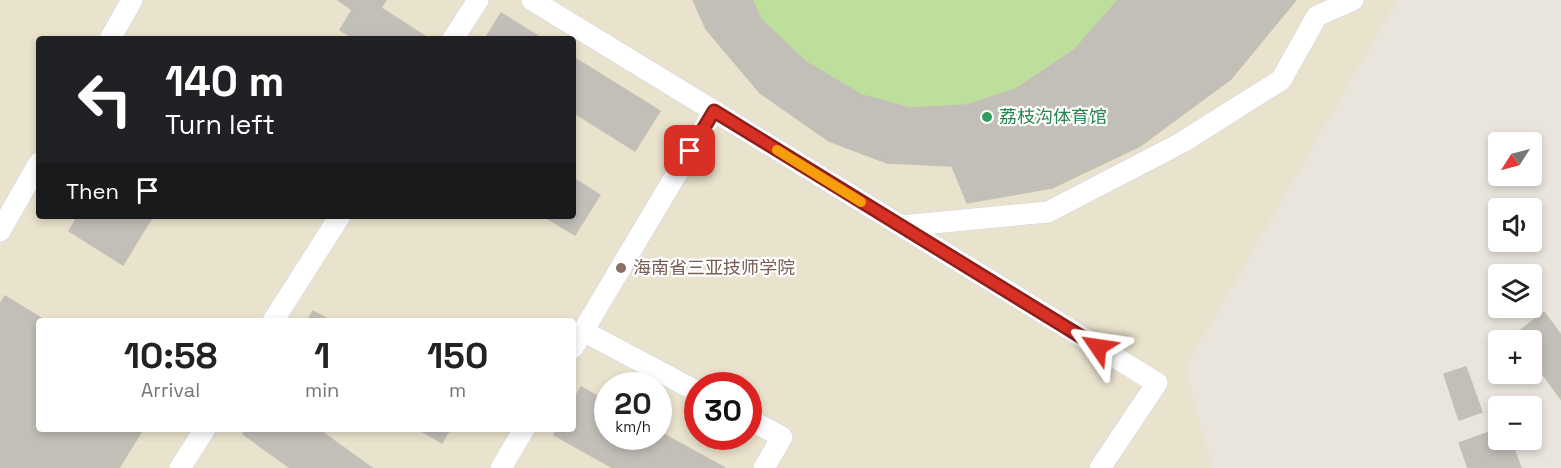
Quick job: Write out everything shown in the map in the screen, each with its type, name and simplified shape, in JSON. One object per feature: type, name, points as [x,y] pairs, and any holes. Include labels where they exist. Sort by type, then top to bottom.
[{"type":"street","points":[[112,36],[132,0]]},
{"type":"street","points":[[455,36],[478,0]]},
{"type":"street","points":[[532,0],[1157,383],[1100,468]]},
{"type":"street","points":[[901,226],[1048,212],[1181,143],[1281,80],[1317,16],[1353,0]]},
{"type":"street","points":[[684,386],[578,339],[714,111]]},
{"type":"street","points":[[0,231],[36,168]]},
{"type":"street","points":[[275,318],[338,219]]},
{"type":"street","points":[[762,426],[782,436],[764,468]]},
{"type":"street","points":[[180,468],[203,432]]},
{"type":"street","points":[[501,468],[522,432]]},
{"type":"shaded area","name":"海南省三亚技师学院","points":[[0,0],[1397,0],[1185,368],[1212,468],[0,468]]},
{"type":"green space","name":"荔枝沟体育馆","points":[[693,0],[1296,0],[1231,79],[1140,146],[1052,188],[967,203],[952,166],[887,163],[829,141],[760,93],[706,29]]},
{"type":"building","points":[[338,0],[386,0],[381,8],[425,36],[350,36],[340,30],[352,10]]},
{"type":"building","name":"荔枝沟体育馆","points":[[693,0],[752,0],[761,19],[806,62],[862,95],[910,108],[966,105],[1016,89],[1075,49],[1118,0],[1296,0],[1231,79],[1140,146],[1052,188],[967,203],[952,166],[887,163],[829,141],[760,93],[706,29]]},
{"type":"building","points":[[501,13],[538,36],[487,36]]},
{"type":"building","points":[[576,59],[660,111],[635,151],[576,114]]},
{"type":"building","points":[[576,180],[600,195],[575,235],[548,219],[576,219]]},
{"type":"building","points":[[76,219],[151,219],[123,265],[69,231]]},
{"type":"building","points":[[5,296],[41,318],[36,318],[36,432],[141,432],[119,468],[0,468],[0,304]]},
{"type":"building","points":[[313,311],[326,318],[309,318]]},
{"type":"building","points":[[1544,312],[1561,335],[1561,399],[1542,373],[1542,330],[1521,330],[1536,318],[1542,318]]},
{"type":"building","points":[[1466,367],[1482,412],[1459,420],[1444,374]]},
{"type":"building","points":[[581,387],[594,394],[594,450],[672,450],[672,439],[684,445],[684,450],[692,450],[725,468],[613,468],[554,435],[556,432],[576,432],[576,396]]},
{"type":"building","points":[[244,432],[322,432],[372,468],[290,468],[243,434]]},
{"type":"building","points":[[423,432],[448,432],[442,443]]},
{"type":"building","points":[[1488,433],[1488,450],[1515,450],[1521,468],[1468,468],[1459,443]]},
{"type":"slow traffic","points":[[777,150],[861,202]]},
{"type":"place","name":"荔枝沟体育馆","points":[[987,117]]},
{"type":"place","name":"海南省三亚技师学院","points":[[621,268]]},
{"type":"route","points":[[690,151],[714,111],[1098,347]]}]
